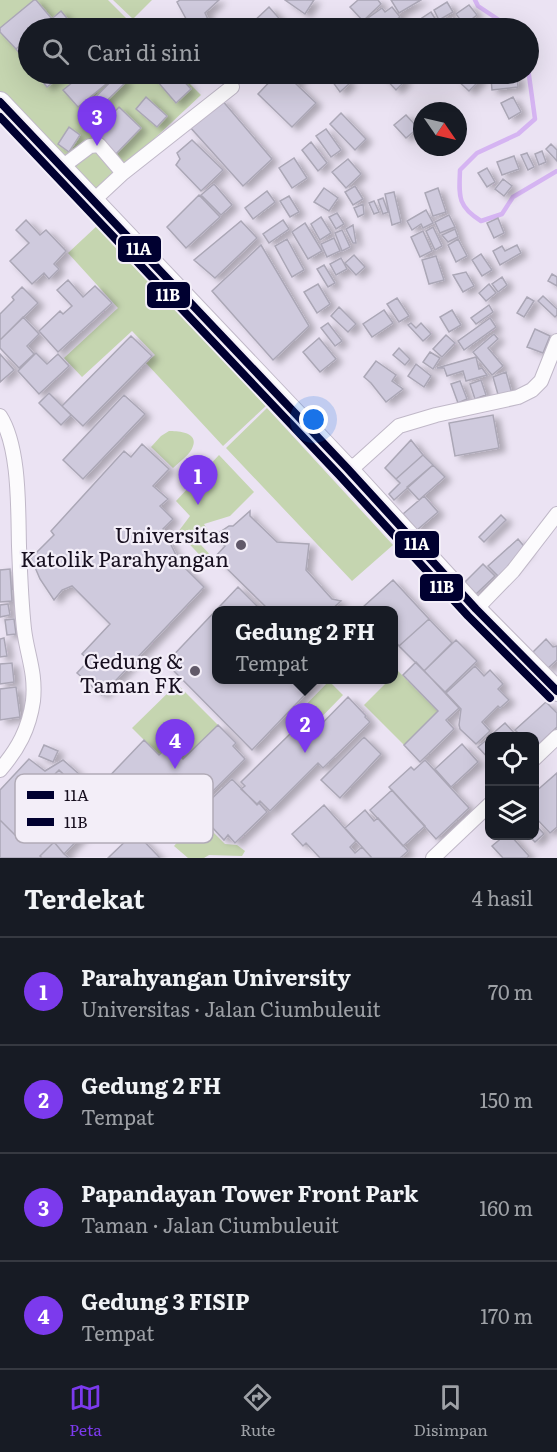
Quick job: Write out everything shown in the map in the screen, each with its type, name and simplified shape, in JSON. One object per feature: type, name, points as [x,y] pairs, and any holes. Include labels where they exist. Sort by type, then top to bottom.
[{"type":"main road","points":[[0,102],[476,609],[557,691]]},
{"type":"street","points":[[94,200],[123,172],[232,87]]},
{"type":"street","points":[[62,167],[90,146],[99,145],[123,172]]},
{"type":"street","points":[[346,468],[357,464],[399,426],[436,415],[518,397],[532,390],[541,381],[557,341]]},
{"type":"street","points":[[0,416],[13,457],[18,506],[24,631],[34,675],[33,700],[25,735],[0,770]]},
{"type":"street","points":[[476,609],[513,571],[557,514]]},
{"type":"street","points":[[539,754],[557,737]]},
{"type":"street","points":[[433,858],[485,808]]},
{"type":"green space","points":[[0,0],[108,0],[126,18],[18,18],[18,84],[190,84],[201,95],[94,195],[0,97]]},
{"type":"green space","points":[[113,0],[152,0],[134,18]]},
{"type":"green space","points":[[99,224],[267,405],[223,446],[146,363],[155,355],[132,331],[82,377],[64,358],[118,308],[68,253]]},
{"type":"green space","points":[[267,408],[393,545],[352,581],[226,448]]},
{"type":"green space","points":[[169,431],[186,433],[194,441],[190,452],[173,468],[151,447]]},
{"type":"green space","points":[[219,455],[254,492],[230,516],[204,524],[210,534],[200,544],[215,560],[210,566],[178,532],[190,516],[176,501]]},
{"type":"green space","points":[[398,671],[438,711],[404,745],[364,705],[385,684],[398,684]]},
{"type":"green space","points":[[177,684],[218,725],[183,759],[159,755],[132,728]]},
{"type":"green space","points":[[326,684],[332,684],[343,695],[304,735],[290,721]]},
{"type":"green space","points":[[213,832],[225,844],[237,845],[245,851],[242,856],[209,855],[204,858],[188,858],[174,846],[177,843],[213,843]]},
{"type":"building","points":[[34,0],[51,18],[18,18],[18,47],[16,49],[0,32],[0,28]]},
{"type":"building","points":[[180,0],[219,0],[205,13],[207,18],[186,18],[177,2]]},
{"type":"building","points":[[285,0],[314,0],[305,14]]},
{"type":"building","points":[[358,0],[378,0],[381,4],[366,18],[360,18],[350,7]]},
{"type":"building","points":[[391,0],[421,0],[399,13]]},
{"type":"building","points":[[447,2],[453,12],[438,18],[434,10]]},
{"type":"building","points":[[469,5],[477,15],[473,18],[459,18],[456,14]]},
{"type":"building","points":[[269,7],[279,18],[257,18]]},
{"type":"building","points":[[392,7],[400,17],[368,18],[382,8],[385,12]]},
{"type":"building","points":[[61,11],[67,18],[53,18]]},
{"type":"building","points":[[431,12],[435,18],[422,18]]},
{"type":"building","points":[[70,84],[106,84],[78,107],[63,90]]},
{"type":"building","points":[[108,84],[124,84],[90,117],[83,110]]},
{"type":"building","points":[[160,84],[186,84],[191,89],[176,103]]},
{"type":"building","points":[[268,84],[296,84],[316,103],[292,127],[258,94]]},
{"type":"building","points":[[334,84],[349,84],[340,92]]},
{"type":"building","points":[[390,84],[402,84],[396,90]]},
{"type":"building","points":[[461,84],[476,84],[469,91]]},
{"type":"building","points":[[491,84],[518,84],[518,87],[492,90]]},
{"type":"building","points":[[146,97],[167,116],[157,127],[136,109]]},
{"type":"building","points":[[513,97],[521,112],[509,119],[501,103]]},
{"type":"building","points":[[221,99],[272,159],[243,186],[189,126]]},
{"type":"building","points":[[119,107],[141,128],[114,156],[92,136]]},
{"type":"building","points":[[341,113],[366,139],[355,150],[330,124]]},
{"type":"building","points":[[406,115],[413,123],[413,132],[406,138],[394,125]]},
{"type":"building","points":[[69,127],[80,135],[69,152],[58,144]]},
{"type":"building","points":[[326,129],[341,150],[331,157],[316,136]]},
{"type":"building","points":[[192,140],[223,170],[201,191],[176,165],[180,159],[177,153]]},
{"type":"building","points":[[311,142],[327,163],[318,171],[302,150]]},
{"type":"building","points":[[551,144],[557,150],[557,161],[546,149]]},
{"type":"building","points":[[542,151],[546,162],[539,165],[535,154]]},
{"type":"building","points":[[527,153],[534,167],[528,170],[521,155]]},
{"type":"building","points":[[514,156],[519,169],[502,175],[497,162]]},
{"type":"building","points":[[294,158],[307,178],[292,188],[279,168]]},
{"type":"building","points":[[348,159],[361,174],[346,188],[332,172]]},
{"type":"building","points":[[487,168],[495,182],[487,187],[478,173]]},
{"type":"building","points":[[503,179],[512,186],[504,196],[495,189]]},
{"type":"building","points":[[214,184],[232,205],[221,215],[201,195]]},
{"type":"building","points":[[355,186],[363,199],[353,205],[345,192]]},
{"type":"building","points":[[324,188],[338,198],[329,211],[314,202]]},
{"type":"building","points":[[438,188],[446,212],[433,216],[425,193]]},
{"type":"building","points":[[267,191],[275,202],[253,219],[245,208]]},
{"type":"building","points":[[394,192],[401,222],[392,225],[385,194]]},
{"type":"building","points":[[199,195],[220,217],[186,248],[167,227]]},
{"type":"building","points":[[289,196],[299,212],[290,217],[280,201]]},
{"type":"building","points":[[383,198],[388,212],[383,214],[378,200]]},
{"type":"building","points":[[374,201],[379,212],[374,214],[369,203]]},
{"type":"building","points":[[363,204],[364,214],[358,217],[354,208]]},
{"type":"building","points":[[426,210],[433,223],[423,228],[421,224],[412,230],[407,221]]},
{"type":"building","points":[[337,213],[344,224],[336,229],[329,217]]},
{"type":"building","points":[[449,215],[455,227],[440,233],[435,222]]},
{"type":"building","points":[[321,217],[331,233],[320,240],[311,224]]},
{"type":"building","points":[[498,218],[504,233],[494,238],[487,223]]},
{"type":"building","points":[[26,220],[40,235],[46,230],[66,251],[54,264],[59,269],[49,279],[44,273],[32,284],[10,261],[29,243],[16,230]]},
{"type":"building","points":[[283,220],[289,229],[269,243],[263,234]]},
{"type":"building","points":[[241,221],[257,238],[215,278],[194,260]]},
{"type":"building","points":[[305,223],[322,251],[308,259],[292,232]]},
{"type":"building","points":[[353,225],[356,243],[353,243],[346,229]]},
{"type":"building","points":[[433,227],[442,246],[435,250],[426,231]]},
{"type":"building","points":[[455,229],[458,237],[448,242],[442,235]]},
{"type":"building","points":[[342,230],[350,247],[342,251],[335,233]]},
{"type":"building","points":[[423,231],[432,251],[420,257],[411,237]]},
{"type":"building","points":[[334,238],[340,251],[327,257],[321,244]]},
{"type":"building","points":[[287,239],[304,270],[292,277],[275,246]]},
{"type":"building","points":[[458,239],[467,256],[456,262],[448,245]]},
{"type":"building","points":[[261,245],[309,326],[273,360],[212,291]]},
{"type":"building","points":[[517,245],[521,253],[500,265],[493,251],[502,246],[505,251]]},
{"type":"building","points":[[481,254],[492,270],[482,276],[472,260]]},
{"type":"building","points":[[354,255],[365,267],[356,275],[345,263]]},
{"type":"building","points":[[436,256],[444,280],[429,284],[422,260]]},
{"type":"building","points":[[341,258],[347,269],[336,275],[330,264]]},
{"type":"building","points":[[324,265],[335,283],[328,287],[317,269]]},
{"type":"building","points":[[466,272],[474,286],[463,292],[453,275]]},
{"type":"building","points":[[552,274],[557,277],[557,286],[548,281]]},
{"type":"building","points":[[502,277],[507,285],[498,292],[492,284]]},
{"type":"building","points":[[68,280],[83,297],[95,286],[112,303],[58,352],[39,331],[60,311],[63,314],[72,306],[57,290]]},
{"type":"building","points":[[318,284],[330,304],[317,313],[304,292]]},
{"type":"building","points":[[489,284],[496,293],[486,301],[479,293]]},
{"type":"building","points":[[22,287],[38,303],[0,340],[0,314],[14,300],[12,297]]},
{"type":"building","points":[[543,296],[557,309],[555,317],[538,301]]},
{"type":"building","points":[[527,297],[534,301],[524,317],[517,313]]},
{"type":"building","points":[[397,298],[409,316],[399,322],[387,304]]},
{"type":"building","points":[[489,305],[493,312],[476,324],[471,318]]},
{"type":"building","points":[[339,307],[356,324],[348,332],[331,316]]},
{"type":"building","points":[[384,310],[393,323],[372,337],[363,324]]},
{"type":"building","points":[[452,310],[461,325],[449,332],[440,317]]},
{"type":"building","points":[[23,317],[39,334],[27,346],[34,354],[19,368],[0,348],[0,340]]},
{"type":"building","points":[[490,318],[496,327],[464,350],[458,341]]},
{"type":"building","points":[[328,323],[342,341],[335,346],[321,328]]},
{"type":"building","points":[[411,323],[416,328],[421,323],[431,334],[423,341],[408,325]]},
{"type":"building","points":[[535,329],[550,336],[543,353],[527,347]]},
{"type":"building","points":[[494,334],[498,339],[488,348],[503,366],[492,375],[473,352]]},
{"type":"building","points":[[446,335],[455,343],[442,357],[433,349]]},
{"type":"building","points":[[131,336],[152,356],[83,426],[62,406]]},
{"type":"building","points":[[319,338],[336,359],[320,372],[303,352]]},
{"type":"building","points":[[399,348],[410,359],[405,365],[393,355]]},
{"type":"building","points":[[430,352],[440,358],[433,369],[423,362]]},
{"type":"building","points":[[36,353],[47,364],[58,354],[69,366],[39,394],[18,371]]},
{"type":"building","points":[[0,354],[14,370],[0,382]]},
{"type":"building","points":[[476,357],[479,369],[482,368],[487,375],[466,381],[463,371],[447,376],[444,368],[437,368]]},
{"type":"building","points":[[376,361],[396,375],[392,381],[403,389],[386,402],[364,377]]},
{"type":"building","points":[[416,364],[431,376],[424,387],[408,376]]},
{"type":"building","points":[[506,372],[512,394],[499,398],[493,377]]},
{"type":"building","points":[[481,380],[486,395],[475,399],[470,384]]},
{"type":"building","points":[[460,381],[467,399],[458,403],[451,384]]},
{"type":"building","points":[[49,393],[71,415],[61,425],[39,403]]},
{"type":"building","points":[[124,395],[145,414],[83,479],[63,460]]},
{"type":"building","points":[[493,415],[499,448],[455,456],[449,423]]},
{"type":"building","points":[[411,440],[423,455],[396,479],[385,468]]},
{"type":"building","points":[[142,444],[169,469],[153,486],[168,499],[160,506],[173,519],[163,529],[180,563],[204,587],[102,695],[77,673],[89,660],[82,654],[110,624],[72,586],[62,590],[54,600],[40,579],[31,558],[54,535],[51,531],[124,451],[131,457]]},
{"type":"building","points":[[423,455],[433,465],[394,500],[389,494],[400,483],[396,479]]},
{"type":"building","points":[[433,465],[445,477],[419,500],[407,487]]},
{"type":"building","points":[[424,496],[438,512],[417,530],[403,514]]},
{"type":"building","points":[[250,511],[250,516],[277,542],[309,544],[306,570],[332,599],[341,601],[335,606],[265,606],[215,557],[225,546],[214,536],[229,526],[233,526]]},
{"type":"building","points":[[501,515],[506,520],[484,542],[479,537]]},
{"type":"building","points":[[518,539],[527,550],[499,577],[488,566]]},
{"type":"building","points":[[483,564],[495,576],[475,595],[464,583]]},
{"type":"building","points":[[10,569],[12,601],[0,602],[0,570]]},
{"type":"building","points":[[393,580],[429,619],[399,646],[398,606],[364,606]]},
{"type":"building","points":[[238,587],[257,606],[220,606]]},
{"type":"building","points":[[8,604],[10,615],[0,617],[0,605]]},
{"type":"building","name":"Gedung & Taman FK","points":[[212,614],[212,684],[315,684],[252,750],[166,663]]},
{"type":"building","points":[[14,619],[16,634],[7,635],[5,620]]},
{"type":"building","points":[[429,619],[452,643],[424,671],[399,646]]},
{"type":"building","points":[[4,638],[7,656],[0,657],[0,639]]},
{"type":"building","points":[[546,639],[553,647],[557,646],[557,660],[547,669],[533,652]]},
{"type":"building","points":[[456,640],[477,661],[445,692],[424,671]]},
{"type":"building","points":[[416,662],[459,708],[446,720],[454,729],[420,762],[404,745],[438,711],[403,675]]},
{"type":"building","points":[[12,663],[14,682],[0,684],[0,664]]},
{"type":"building","points":[[475,666],[484,676],[490,670],[503,684],[498,689],[509,700],[500,708],[498,706],[482,722],[490,731],[485,732],[485,736],[476,744],[460,729],[461,709],[446,693]]},
{"type":"building","points":[[16,687],[20,717],[0,720],[0,689]]},
{"type":"building","points":[[348,697],[370,722],[323,768],[318,763],[270,811],[260,801],[257,804],[241,789],[245,786],[241,782],[292,732],[303,743]]},
{"type":"building","points":[[546,702],[557,713],[557,727],[539,744],[539,732],[517,732],[515,730]]},
{"type":"building","points":[[505,723],[513,732],[495,732]]},
{"type":"building","points":[[218,725],[236,743],[233,746],[245,759],[213,791],[213,774],[112,774],[144,740],[159,755],[169,745],[183,759]]},
{"type":"building","points":[[364,737],[381,754],[340,798],[321,780]]},
{"type":"building","points":[[485,741],[485,755],[478,747]]},
{"type":"building","points":[[462,744],[478,762],[451,787],[435,769]]},
{"type":"building","points":[[44,745],[58,751],[53,762],[39,756]]},
{"type":"building","points":[[29,759],[45,771],[63,760],[79,774],[63,774],[59,770],[55,774],[15,774],[15,835],[0,820],[0,790]]},
{"type":"building","points":[[425,760],[469,808],[436,839],[389,787],[411,767],[414,770]]},
{"type":"building","points":[[557,773],[557,827],[550,833],[539,821],[539,789]]},
{"type":"building","points":[[232,779],[267,812],[235,843],[228,835],[224,840],[213,828],[213,797]]},
{"type":"building","points":[[392,790],[425,826],[403,846],[370,810]]},
{"type":"building","points":[[324,805],[356,841],[350,847],[355,853],[362,847],[372,858],[320,858],[306,843],[303,846],[292,834]]},
{"type":"building","points":[[365,810],[374,821],[378,818],[408,851],[400,858],[372,858],[345,828]]},
{"type":"building","points":[[0,820],[15,835],[15,843],[53,843],[40,856],[42,858],[0,858]]},
{"type":"building","points":[[539,828],[544,834],[539,838]]},
{"type":"building","points":[[499,840],[515,840],[529,856],[527,858],[503,858],[492,846]]},
{"type":"building","points":[[55,843],[75,843],[64,854]]},
{"type":"building","points":[[55,843],[69,858],[42,858],[40,856]]},
{"type":"building","points":[[124,843],[146,843],[160,858],[108,858]]},
{"type":"waterway","points":[[475,0],[478,6],[496,18]]},
{"type":"waterway","points":[[530,84],[535,119],[518,134],[477,153],[460,170],[461,200],[467,210],[481,221],[502,214],[513,197],[557,171]]},
{"type":"transit line","name":"11A","points":[[0,102],[347,468],[476,609],[557,691]]},
{"type":"transit line","name":"11B","points":[[0,117],[339,475],[468,616],[550,698]]},
{"type":"place","name":"Papandayan Tower Front Park","points":[[97,146]]},
{"type":"place","name":"Parahyangan University","points":[[198,505]]},
{"type":"place","name":"Universitas Katolik Parahyangan","points":[[241,545]]},
{"type":"place","name":"Gedung & Taman FK","points":[[195,671]]},
{"type":"place","name":"Gedung 2 FH","points":[[305,753]]},
{"type":"place","name":"Gedung 3 FISIP","points":[[175,769]]}]
